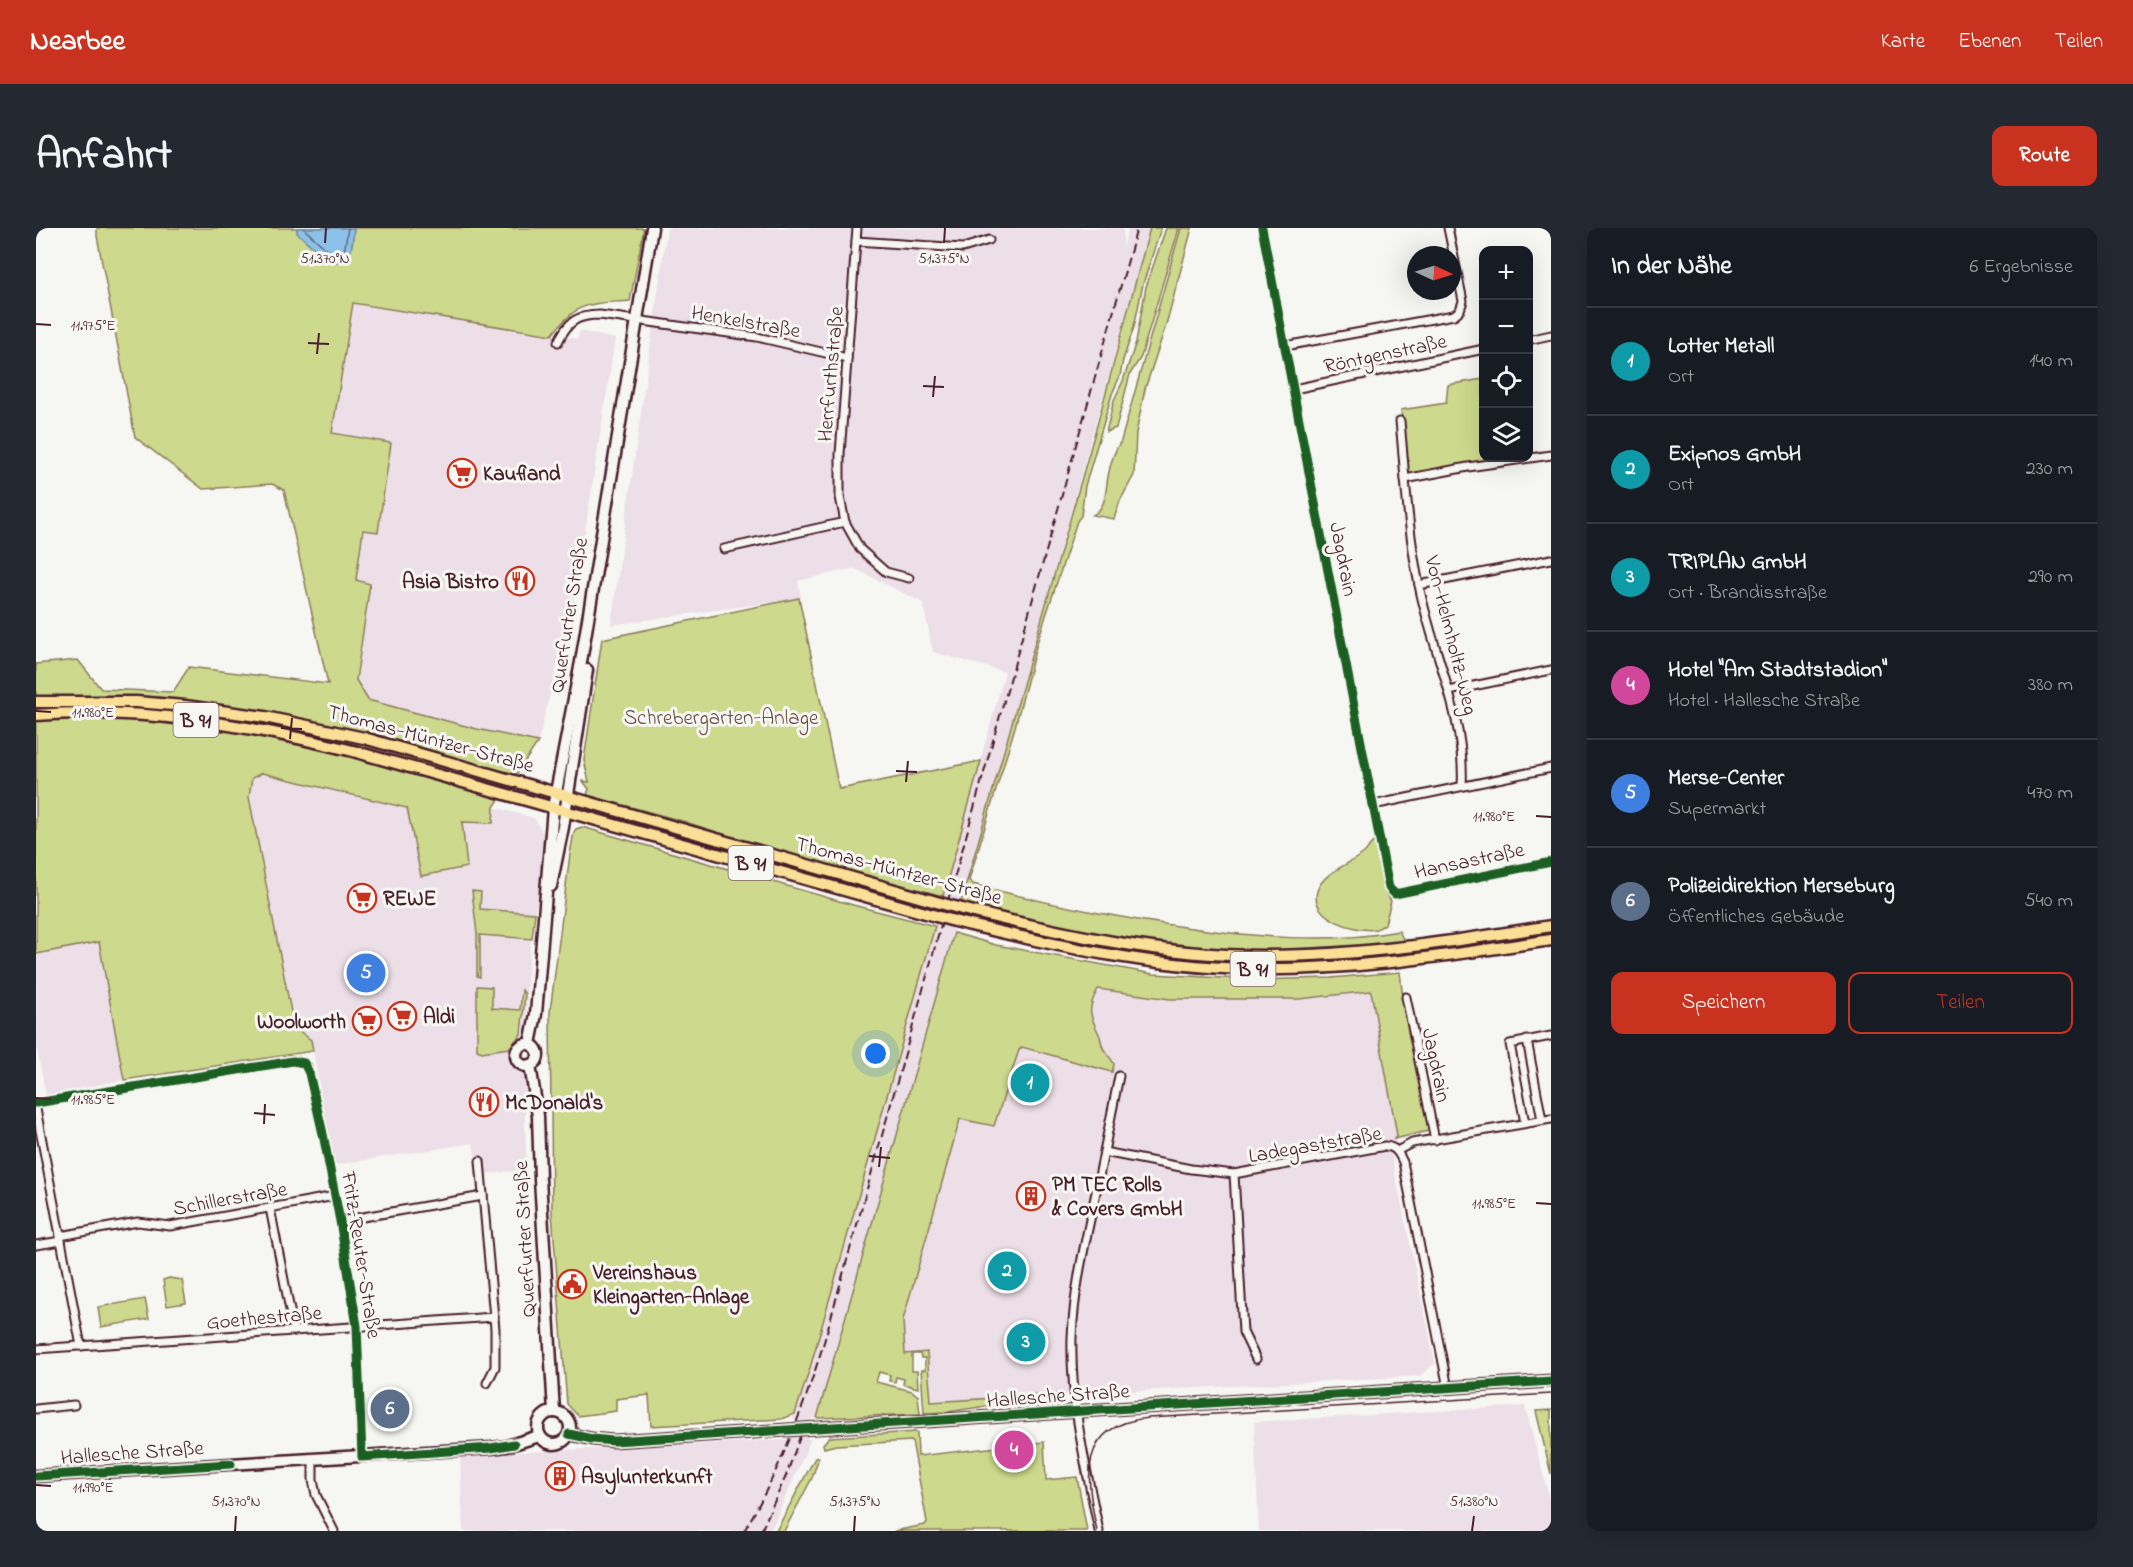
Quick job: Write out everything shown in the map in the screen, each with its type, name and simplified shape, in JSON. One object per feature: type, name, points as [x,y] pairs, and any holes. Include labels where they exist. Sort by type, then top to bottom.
[{"type":"main road","name":"Querfurter Straße","points":[[530,1044],[536,1014],[553,808],[581,662],[652,228]]},
{"type":"main road","name":"Querfurter Straße","points":[[544,917],[568,795],[638,347],[638,320]]},
{"type":"main road","name":"Thomas-Müntzer-Straße","points":[[36,702],[136,702],[184,706],[275,719],[364,738],[413,750],[962,909],[1059,932],[1129,945],[1265,956],[1381,951],[1551,926]]},
{"type":"main road","name":"Thomas-Müntzer-Straße","points":[[36,715],[140,715],[200,721],[276,733],[353,751],[958,922],[1096,953],[1189,965],[1247,969],[1295,969],[1380,964],[1551,940]]},
{"type":"main road","points":[[530,1044],[538,1054],[537,1060],[530,1065],[521,1064],[516,1054],[522,1045],[530,1044]]},
{"type":"main road","name":"Querfurter Straße","points":[[530,1065],[538,1116],[554,1412]]},
{"type":"main road","name":"Hallesche Straße","points":[[569,1434],[614,1441],[1551,1381]]},
{"type":"main road","points":[[547,1413],[561,1413],[569,1424],[569,1434],[563,1441],[555,1444],[546,1442],[539,1436],[539,1421],[547,1413]]},
{"type":"main road","name":"Hallesche Straße","points":[[36,1476],[491,1448],[507,1446],[539,1436]]},
{"type":"street","name":"Herrfurthstraße","points":[[857,228],[839,473],[840,497],[845,522],[860,549],[886,572],[909,578]]},
{"type":"street","name":"Jagdrain","points":[[1263,228],[1389,888],[1395,894]]},
{"type":"street","points":[[1285,346],[1454,315],[1460,310],[1463,301],[1448,228]]},
{"type":"street","points":[[856,241],[963,248],[989,240]]},
{"type":"street","points":[[558,342],[566,327],[586,315],[638,320]]},
{"type":"street","name":"Henkelstraße","points":[[638,320],[758,338],[847,358]]},
{"type":"street","points":[[1533,339],[1551,335]]},
{"type":"street","name":"Röntgenstraße","points":[[1294,389],[1479,350]]},
{"type":"street","name":"Von-Helmholtz-Weg","points":[[1400,421],[1419,585],[1456,720],[1461,746],[1462,786]]},
{"type":"street","points":[[1406,479],[1551,455]]},
{"type":"street","points":[[724,549],[845,522]]},
{"type":"street","points":[[1419,585],[1551,559]]},
{"type":"street","points":[[1449,692],[1551,670]]},
{"type":"street","points":[[1373,805],[1551,768]]},
{"type":"street","name":"Hansastraße","points":[[1395,894],[1551,862]]},
{"type":"street","name":"Jagdrain","points":[[1406,997],[1435,1140]]},
{"type":"street","points":[[1525,1123],[1510,1044],[1551,1036]]},
{"type":"street","points":[[1527,1040],[1542,1120]]},
{"type":"street","name":"Fritz-Reuter-Straße","points":[[36,1103],[293,1061],[304,1063],[307,1066],[340,1221],[357,1326],[362,1457]]},
{"type":"street","points":[[1099,1531],[1084,1464],[1078,1411],[1073,1363],[1074,1310],[1079,1267],[1119,1076]]},
{"type":"street","points":[[36,1109],[81,1346]]},
{"type":"street","points":[[1397,1150],[1412,1143],[1551,1119]]},
{"type":"street","name":"Ladegaststraße","points":[[1104,1152],[1191,1169],[1234,1174],[1385,1146],[1393,1147],[1403,1162],[1448,1388]]},
{"type":"street","points":[[480,1161],[494,1317],[495,1367],[487,1383]]},
{"type":"street","points":[[1234,1174],[1243,1332],[1256,1359]]},
{"type":"street","name":"Schillerstraße","points":[[36,1245],[138,1222],[170,1226],[335,1196]]},
{"type":"street","points":[[340,1221],[483,1196]]},
{"type":"street","points":[[270,1208],[294,1331]]},
{"type":"street","name":"Goethestraße","points":[[36,1349],[494,1317]]},
{"type":"street","points":[[36,1409],[74,1405]]},
{"type":"street","points":[[313,1460],[316,1495],[334,1531]]},
{"type":"shaded area","points":[[667,228],[1123,228],[1123,248],[1128,228],[1150,228],[830,1374],[817,1418],[812,1418],[807,1439],[811,1439],[770,1531],[463,1531],[460,1455],[786,1440],[795,1419],[792,1419],[828,1308],[1005,672],[933,652],[923,603],[854,568],[798,581],[801,598],[611,625]]},
{"type":"shaded area","points":[[353,303],[578,339],[580,331],[615,339],[575,595],[538,742],[477,729],[368,700],[356,680],[370,584],[356,581],[363,530],[378,531],[332,433]]},
{"type":"shaded area","points":[[262,773],[407,808],[493,807],[534,818],[544,835],[527,984],[525,1121],[527,1169],[478,1175],[473,1143],[334,1165],[311,1040],[294,1027],[249,797],[252,778]]},
{"type":"shaded area","points":[[99,942],[124,1080],[46,1095],[36,1044],[36,954]]},
{"type":"shaded area","points":[[998,969],[1371,991],[1397,1135],[1392,1159],[1435,1363],[1420,1376],[930,1402],[927,1353],[905,1354],[903,1320],[959,1122]]},
{"type":"shaded area","points":[[1525,1406],[1551,1505],[1551,1531],[1259,1531],[1254,1422]]},
{"type":"green space","points":[[97,228],[644,228],[630,301],[586,306],[570,315],[552,335],[353,303],[332,433],[391,443],[378,532],[363,530],[356,580],[370,584],[356,680],[368,700],[477,729],[538,742],[494,807],[493,823],[462,822],[467,867],[421,876],[407,808],[262,773],[252,778],[249,797],[294,1027],[311,1040],[313,1051],[124,1080],[99,942],[36,954],[36,664],[78,660],[101,689],[173,692],[189,667],[328,684],[284,490],[272,484],[203,489],[135,437]]},
{"type":"green space","points":[[1150,228],[1161,228],[1143,284],[1134,327],[1085,486],[1081,516],[1077,521],[1037,643],[1015,727],[969,880],[973,884],[1051,903],[1184,927],[1291,938],[1345,937],[1399,931],[1405,943],[1309,951],[1240,951],[1137,943],[1069,932],[961,902],[1099,418]]},
{"type":"green space","points":[[1166,228],[1179,228],[1141,357],[1130,374],[1116,428],[1106,432],[1114,400],[1136,342],[1146,287]]},
{"type":"green space","points":[[1181,228],[1192,228],[1166,325],[1145,389],[1136,433],[1134,475],[1120,501],[1114,519],[1093,515],[1104,502],[1111,464],[1121,441]]},
{"type":"green space","points":[[1479,380],[1479,462],[1486,462],[1407,476],[1401,410],[1446,403],[1448,385]]},
{"type":"green space","name":"Schrebergarten-Anlage","points":[[799,598],[839,789],[981,761],[943,896],[770,850],[686,822],[587,795],[589,789],[583,781],[589,782],[584,760],[602,639]]},
{"type":"green space","points":[[582,827],[853,905],[935,926],[810,1368],[795,1414],[781,1419],[651,1426],[649,1395],[616,1399],[616,1411],[578,1416],[567,1404],[552,1213],[550,1012],[570,854],[574,832]]},
{"type":"green space","points":[[692,840],[761,857],[932,908],[930,912]]},
{"type":"green space","points":[[1377,840],[1385,891],[1391,901],[1385,924],[1377,929],[1368,930],[1336,922],[1320,909],[1316,901],[1320,884],[1331,874],[1364,853]]},
{"type":"green space","points":[[472,891],[481,892],[480,909],[535,913],[532,939],[480,935],[480,977],[477,976],[477,934]]},
{"type":"green space","points":[[954,933],[996,945],[1153,974],[1258,980],[1331,978],[1400,972],[1428,1131],[1394,1139],[1397,1135],[1371,991],[1299,999],[1170,999],[1098,989],[1092,1002],[1091,1016],[1103,1048],[1114,1064],[1112,1072],[1022,1047],[1019,1050],[994,1126],[960,1119],[903,1320],[905,1354],[927,1352],[931,1402],[1059,1394],[1051,1401],[1006,1403],[948,1412],[924,1413],[921,1370],[925,1370],[925,1358],[921,1358],[920,1354],[912,1354],[912,1371],[917,1371],[918,1388],[903,1384],[904,1379],[896,1377],[895,1382],[889,1381],[890,1375],[879,1372],[876,1382],[912,1391],[918,1396],[920,1414],[817,1418]]},
{"type":"green space","points":[[477,986],[492,987],[492,1008],[520,1010],[522,990],[525,994],[521,1034],[509,1048],[482,1052],[477,1050]]},
{"type":"green space","points":[[169,1278],[182,1280],[186,1303],[167,1306],[163,1280]]},
{"type":"green space","points":[[145,1299],[149,1319],[101,1327],[98,1307]]},
{"type":"green space","points":[[1551,1410],[1551,1474],[1536,1411]]},
{"type":"green space","points":[[917,1432],[918,1456],[1044,1442],[1046,1480],[1077,1477],[1087,1531],[894,1531],[925,1525],[927,1522],[912,1441],[836,1445],[824,1448],[823,1444],[829,1437]]},
{"type":"green space","points":[[819,1457],[812,1478],[784,1531],[776,1531],[815,1458]]},
{"type":"water","points":[[297,228],[354,228],[352,247],[348,257],[337,262],[322,255],[297,233]]},
{"type":"tram line","points":[[1097,1531],[1090,1492],[1092,1458],[1098,1443],[1109,1431],[1125,1423],[1148,1418],[1551,1394]]},
{"type":"railway","points":[[744,1531],[790,1439],[824,1342],[1137,228]]},
{"type":"railway","points":[[761,1531],[786,1476],[806,1420]]},
{"type":"cycle path","points":[[1262,228],[1389,888],[1395,894],[1551,862]]},
{"type":"cycle path","points":[[36,1103],[293,1061],[304,1063],[309,1073],[323,1134],[357,1326],[362,1457],[491,1448],[514,1444]]},
{"type":"cycle path","points":[[569,1434],[614,1441],[1551,1381]]},
{"type":"cycle path","points":[[36,1476],[231,1464]]},
{"type":"place","name":"Kaufland","points":[[462,473]]},
{"type":"place","name":"Asia Bistro","points":[[520,581]]},
{"type":"place","name":"REWE","points":[[362,898]]},
{"type":"place","name":"Merse-Center","points":[[366,973]]},
{"type":"place","name":"Aldi","points":[[402,1016]]},
{"type":"place","name":"Woolworth","points":[[367,1021]]},
{"type":"place","name":"Lotter Metall","points":[[1030,1083]]},
{"type":"place","name":"McDonald's","points":[[484,1102]]},
{"type":"place","name":"PM TEC Rolls & Covers GmbH","points":[[1031,1196]]},
{"type":"place","name":"Exipnos GmbH","points":[[1007,1271]]},
{"type":"place","name":"Vereinshaus Kleingarten-Anlage","points":[[572,1284]]},
{"type":"place","name":"TRIPLAN GmbH","points":[[1026,1342]]},
{"type":"place","name":"Polizeidirektion Merseburg","points":[[390,1409]]},
{"type":"place","name":"Hotel \"Am Stadtstadion\"","points":[[1014,1450]]},
{"type":"place","name":"Asylunterkunft","points":[[560,1476]]}]
